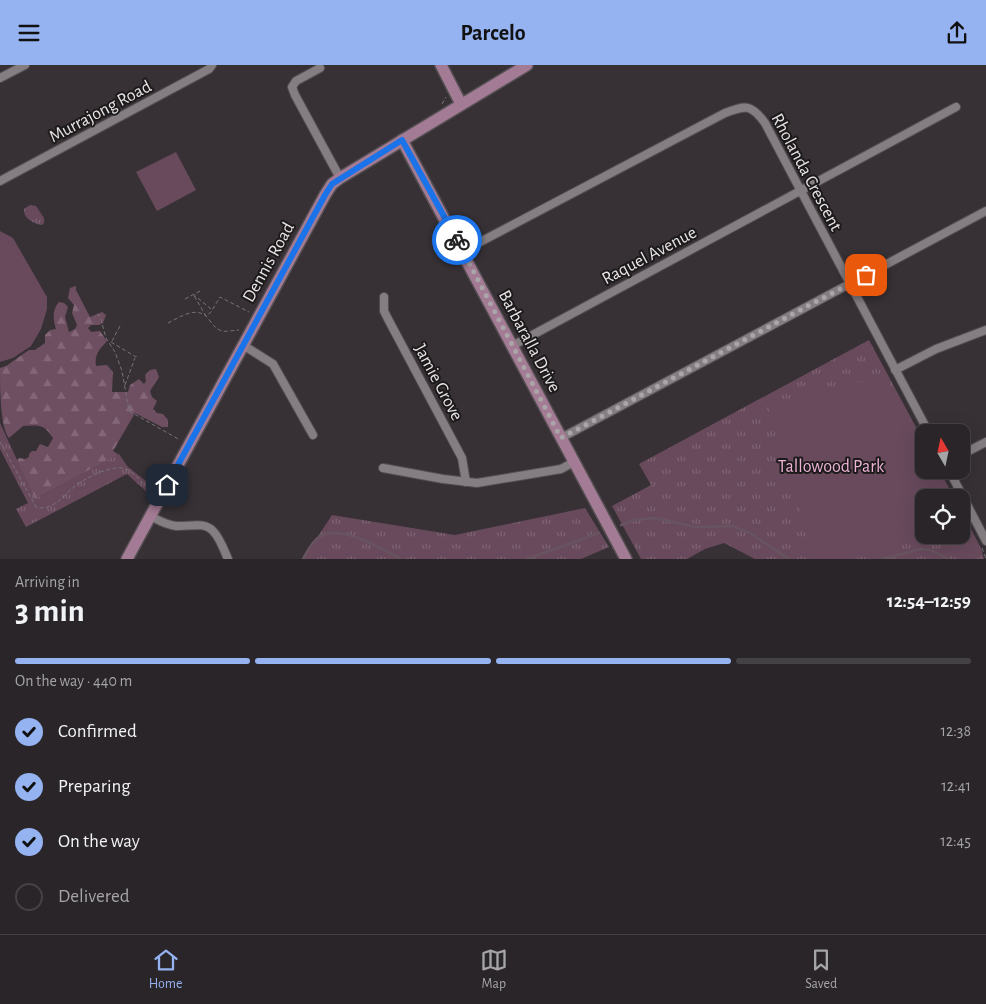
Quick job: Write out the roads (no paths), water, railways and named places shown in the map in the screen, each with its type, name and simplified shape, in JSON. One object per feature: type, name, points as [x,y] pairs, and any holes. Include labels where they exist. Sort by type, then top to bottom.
[{"type":"street","points":[[0,78],[25,65]]},
{"type":"street","name":"Murrajong Road","points":[[0,181],[200,74],[212,65]]},
{"type":"street","points":[[441,65],[461,104]]},
{"type":"street","name":"Dennis Road","points":[[127,559],[332,184],[527,65]]},
{"type":"street","points":[[320,68],[296,81],[292,87],[340,178]]},
{"type":"street","name":"Rholanda Crescent","points":[[463,251],[725,113],[738,108],[750,107],[757,112],[765,123],[924,424]]},
{"type":"street","name":"Raquel Avenue","points":[[512,345],[956,107]]},
{"type":"street","name":"Barbaralla Drive","points":[[402,140],[626,559]]},
{"type":"street","points":[[561,438],[986,211]]},
{"type":"street","name":"Jamie Grove","points":[[384,297],[384,311],[462,458],[466,482]]},
{"type":"street","points":[[895,370],[948,344],[986,330]]},
{"type":"street","points":[[243,345],[273,365],[313,435]]},
{"type":"street","points":[[970,450],[986,442]]},
{"type":"street","points":[[383,468],[477,483],[561,469],[574,462]]},
{"type":"street","points":[[954,479],[986,541]]},
{"type":"street","points":[[150,516],[164,523],[176,526],[204,525],[212,529],[228,559]]},
{"type":"waterway","points":[[621,525],[635,520],[655,518],[695,527],[732,526],[750,533],[789,559]]},
{"type":"waterway","points":[[303,559],[316,539],[328,534],[338,533],[361,539],[401,559]]},
{"type":"waterway","points":[[527,559],[599,533]]},
{"type":"waterway","points":[[882,559],[921,549],[931,550],[948,559]]},
{"type":"park label","name":"Tallowood Park","points":[[831,466]]}]
